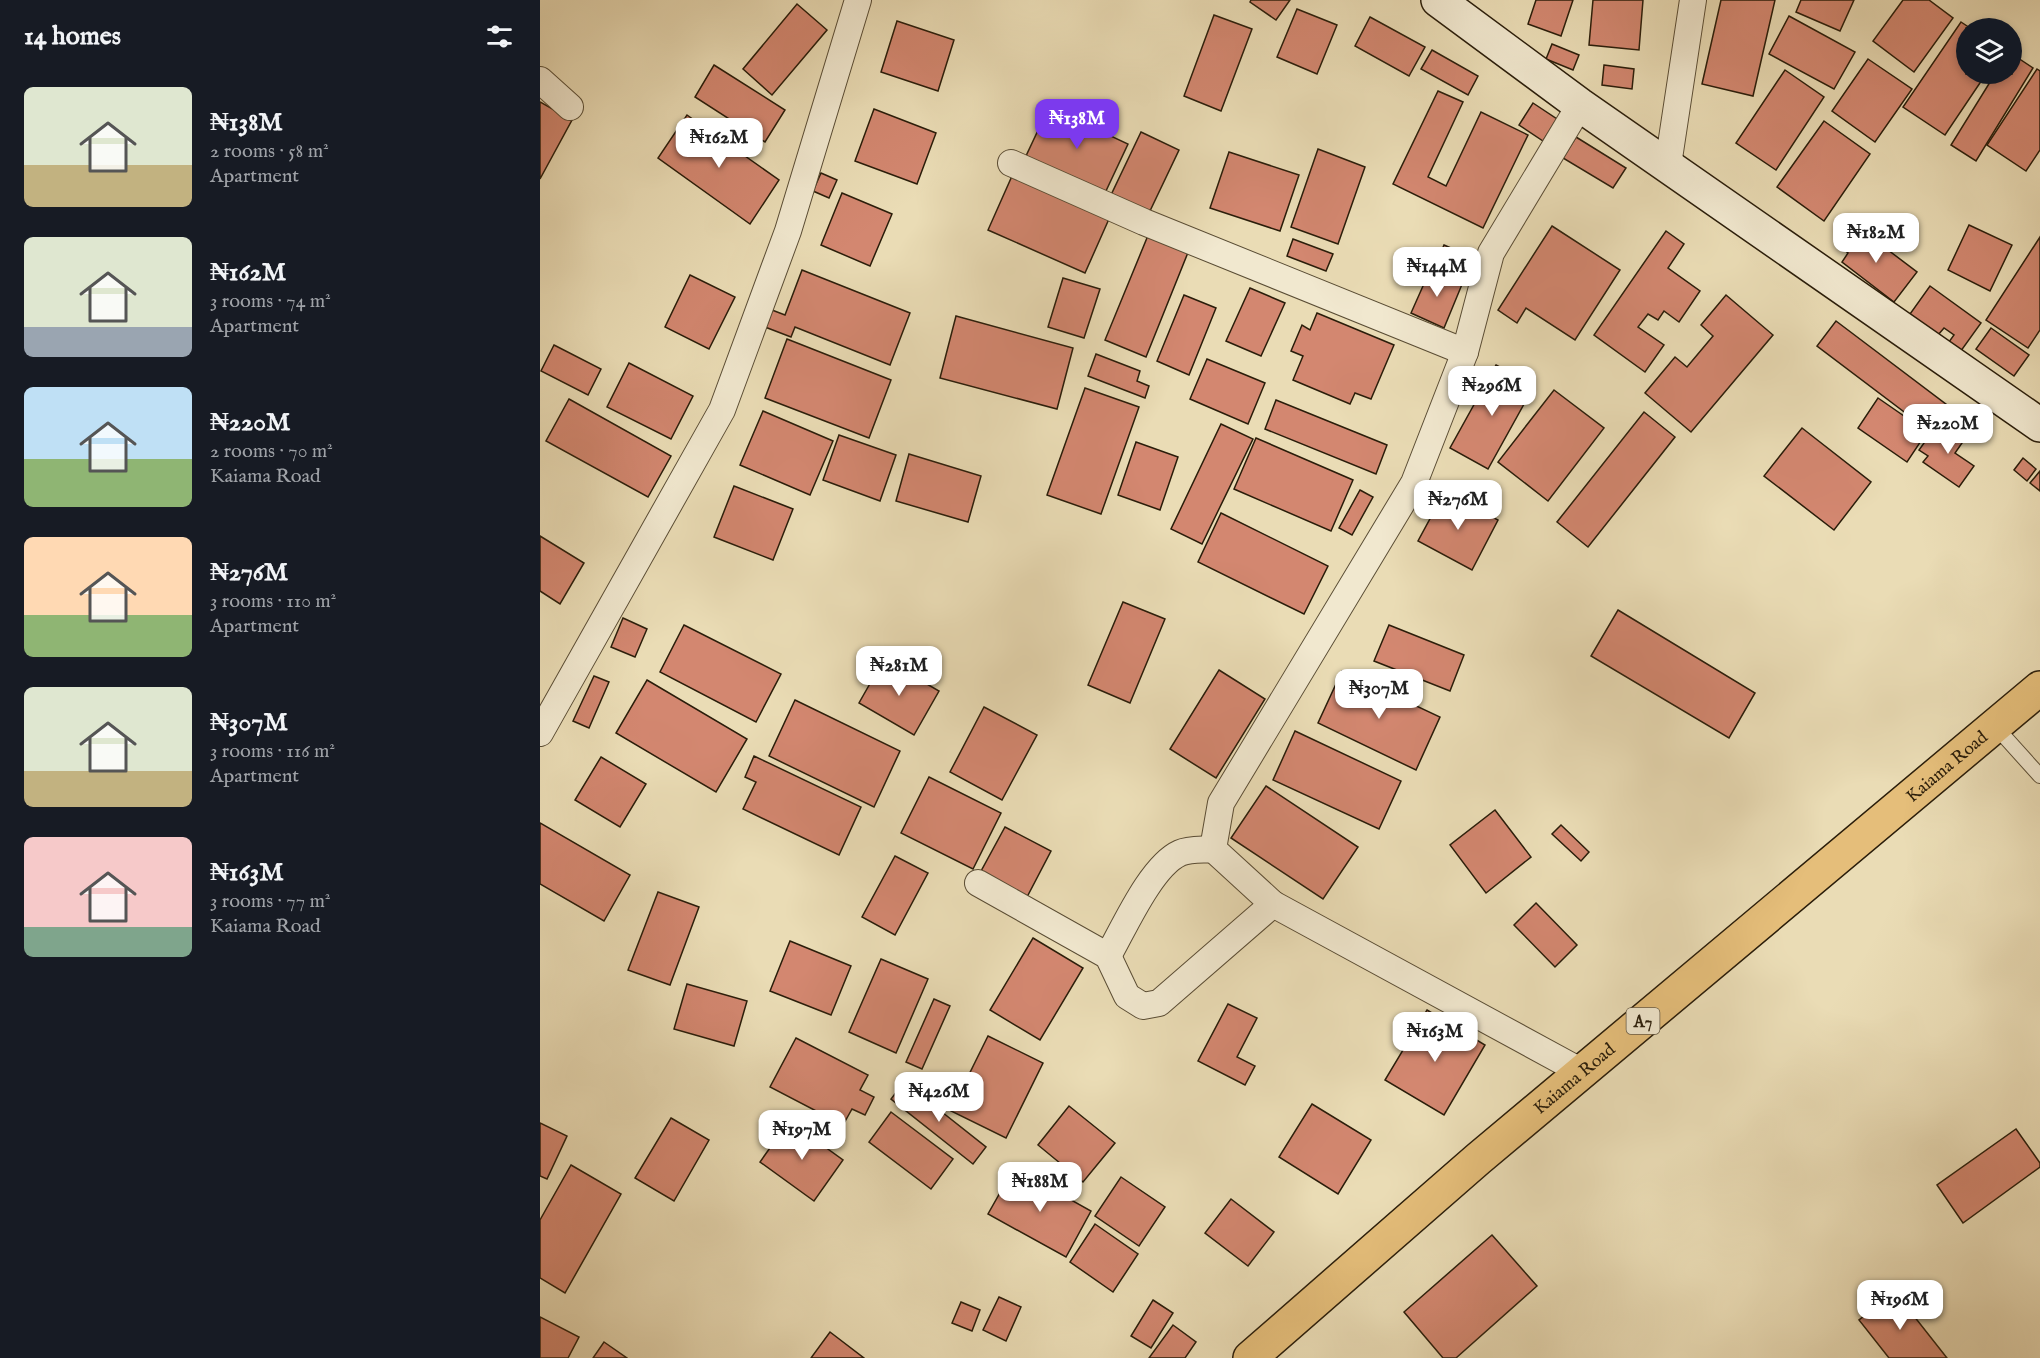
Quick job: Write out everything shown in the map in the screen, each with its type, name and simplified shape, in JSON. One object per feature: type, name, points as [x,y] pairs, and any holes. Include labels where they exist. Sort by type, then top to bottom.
[{"type":"highway","name":"Kaiama Road","points":[[1250,1358],[1478,1159],[2040,688]]},
{"type":"street","points":[[540,732],[722,410],[788,231],[858,0]]},
{"type":"street","points":[[1438,0],[1580,105],[2040,425]]},
{"type":"street","points":[[1668,165],[1693,0]]},
{"type":"street","points":[[540,80],[570,106]]},
{"type":"street","points":[[1213,849],[1221,803],[1414,483],[1465,352],[1491,253],[1580,105]]},
{"type":"street","points":[[1011,163],[1144,222],[1465,352]]},
{"type":"street","points":[[1108,956],[1156,871],[1169,859],[1182,852],[1213,849],[1273,904],[1582,1072]]},
{"type":"street","points":[[978,883],[1108,956],[1128,996],[1143,1006],[1159,1003],[1273,904]]},
{"type":"lane","points":[[1995,726],[2040,776]]},
{"type":"building","points":[[1251,0],[1290,0],[1276,20],[1250,2]]},
{"type":"building","points":[[1536,0],[1573,0],[1561,36],[1528,24]]},
{"type":"building","points":[[1593,0],[1643,0],[1639,50],[1589,45]]},
{"type":"building","points":[[1721,0],[1775,0],[1753,96],[1702,84]]},
{"type":"building","points":[[1801,0],[1854,0],[1840,31],[1796,12]]},
{"type":"building","points":[[1903,0],[1929,0],[1953,18],[1914,72],[1873,41]]},
{"type":"building","points":[[797,4],[827,30],[772,95],[743,69]]},
{"type":"building","points":[[1297,9],[1337,25],[1317,74],[1277,57]]},
{"type":"building","points":[[1214,15],[1252,29],[1221,111],[1184,96]]},
{"type":"building","points":[[1789,16],[1855,52],[1834,89],[1769,54]]},
{"type":"building","points":[[1370,17],[1425,47],[1409,76],[1355,46]]},
{"type":"building","points":[[897,21],[954,40],[938,91],[881,72]]},
{"type":"building","points":[[1956,29],[1956,84],[1979,84],[1945,135],[1903,107]]},
{"type":"building","points":[[1552,44],[1579,55],[1573,70],[1546,59]]},
{"type":"building","points":[[1432,50],[1478,76],[1468,95],[1421,69]]},
{"type":"building","points":[[1868,59],[1912,89],[1875,142],[1832,111]]},
{"type":"building","points":[[2022,61],[2033,68],[1976,161],[1951,145],[1989,84],[2022,84]]},
{"type":"building","points":[[714,65],[785,110],[765,142],[695,97]]},
{"type":"building","points":[[1604,65],[1634,69],[1632,89],[1602,85]]},
{"type":"building","points":[[2037,69],[2040,71],[2040,150],[2026,171],[1987,145]]},
{"type":"building","points":[[1785,70],[1824,97],[1776,170],[1736,143]]},
{"type":"building","points":[[1438,91],[1463,102],[1428,177],[1446,186],[1481,112],[1528,135],[1483,228],[1393,184]]},
{"type":"building","points":[[540,102],[572,120],[540,179]]},
{"type":"building","points":[[1533,103],[1557,119],[1543,141],[1519,125]]},
{"type":"building","points":[[1049,107],[1128,144],[1105,193],[1026,156]]},
{"type":"building","points":[[874,109],[936,133],[917,184],[855,161]]},
{"type":"building","points":[[687,115],[779,180],[750,224],[658,158]]},
{"type":"building","points":[[1824,121],[1870,154],[1824,221],[1777,187]]},
{"type":"building","points":[[1141,132],[1179,150],[1149,213],[1111,195]]},
{"type":"building","points":[[1576,137],[1626,168],[1613,188],[1563,158]]},
{"type":"building","points":[[1318,149],[1365,167],[1338,244],[1291,227]]},
{"type":"building","points":[[1229,152],[1299,175],[1280,231],[1210,208]]},
{"type":"building","points":[[821,173],[837,180],[829,198],[813,191]]},
{"type":"building","points":[[1012,176],[1109,219],[1085,273],[988,230]]},
{"type":"building","points":[[842,193],[892,214],[870,266],[821,245]]},
{"type":"building","points":[[1969,225],[2012,245],[1990,291],[1948,270]]},
{"type":"building","points":[[1552,226],[1620,270],[1575,340],[1526,308],[1517,323],[1498,310]]},
{"type":"building","points":[[1847,228],[1863,240],[1867,234],[1917,272],[1894,302],[1842,262],[1848,253],[1836,243]]},
{"type":"building","points":[[1666,231],[1684,244],[1668,268],[1700,291],[1679,322],[1664,311],[1658,320],[1648,314],[1638,327],[1664,345],[1645,372],[1594,335]]},
{"type":"building","points":[[1149,233],[1189,250],[1146,357],[1105,340]]},
{"type":"building","points":[[2040,237],[2040,330],[2028,348],[1986,320]]},
{"type":"building","points":[[1293,239],[1333,254],[1326,271],[1287,256]]},
{"type":"building","points":[[1444,245],[1476,259],[1470,273],[1438,259]]},
{"type":"building","points":[[1431,268],[1463,282],[1444,328],[1411,313]]},
{"type":"building","points":[[802,270],[910,313],[890,365],[795,327],[791,337],[765,327],[772,310],[785,315]]},
{"type":"building","points":[[690,275],[735,297],[709,349],[665,327]]},
{"type":"building","points":[[1063,278],[1100,289],[1084,338],[1048,327]]},
{"type":"building","points":[[1930,286],[1981,323],[1958,355],[1946,346],[1954,335],[1944,328],[1938,335],[1910,314]]},
{"type":"building","points":[[1250,288],[1285,303],[1261,356],[1226,341]]},
{"type":"building","points":[[1184,295],[1216,308],[1189,375],[1157,361]]},
{"type":"building","points":[[1726,295],[1773,335],[1691,432],[1645,393],[1675,357],[1687,367],[1713,336],[1701,325]]},
{"type":"building","points":[[1317,313],[1394,345],[1371,399],[1355,393],[1350,404],[1293,380],[1303,356],[1291,351],[1302,325],[1310,330]]},
{"type":"building","points":[[956,316],[1073,348],[1057,409],[940,378]]},
{"type":"building","points":[[1836,321],[1955,411],[1936,436],[1817,346]]},
{"type":"building","points":[[1991,328],[2029,355],[2014,376],[1976,349]]},
{"type":"building","points":[[787,339],[891,380],[869,438],[765,398]]},
{"type":"building","points":[[554,345],[601,369],[588,395],[541,371]]},
{"type":"building","points":[[1096,354],[1140,371],[1137,381],[1149,386],[1145,398],[1088,376]]},
{"type":"building","points":[[1207,359],[1265,383],[1248,424],[1190,399]]},
{"type":"building","points":[[629,363],[693,396],[671,439],[607,407]]},
{"type":"building","points":[[1496,365],[1534,386],[1488,469],[1450,448]]},
{"type":"building","points":[[1085,388],[1139,407],[1101,514],[1047,495]]},
{"type":"building","points":[[1554,390],[1604,428],[1548,501],[1498,462]]},
{"type":"building","points":[[1878,398],[1927,432],[1907,462],[1858,428]]},
{"type":"building","points":[[569,399],[671,456],[648,497],[546,441]]},
{"type":"building","points":[[1276,400],[1387,445],[1376,474],[1265,429]]},
{"type":"building","points":[[763,411],[833,441],[810,495],[740,465]]},
{"type":"building","points":[[1644,412],[1675,437],[1588,547],[1557,522]]},
{"type":"building","points":[[1951,421],[1969,433],[1955,453],[1974,466],[1959,487],[1923,462],[1928,456],[1919,450],[1929,436],[1937,442]]},
{"type":"building","points":[[1221,424],[1253,439],[1202,544],[1171,529]]},
{"type":"building","points":[[1802,428],[1871,482],[1834,530],[1764,476]]},
{"type":"building","points":[[839,435],[896,455],[880,501],[823,480]]},
{"type":"building","points":[[1256,438],[1353,480],[1331,531],[1234,489]]},
{"type":"building","points":[[1136,442],[1178,457],[1160,510],[1118,495]]},
{"type":"building","points":[[909,454],[981,476],[968,522],[896,501]]},
{"type":"building","points":[[2023,458],[2036,469],[2027,481],[2014,470]]},
{"type":"building","points":[[2040,471],[2040,491],[2030,483]]},
{"type":"building","points":[[734,486],[793,509],[773,560],[714,537]]},
{"type":"building","points":[[1360,490],[1373,497],[1352,535],[1339,528]]},
{"type":"building","points":[[1445,491],[1498,520],[1472,570],[1418,541]]},
{"type":"building","points":[[1221,513],[1328,566],[1304,614],[1198,562]]},
{"type":"building","points":[[540,536],[584,563],[560,604],[540,591]]},
{"type":"building","points":[[1123,602],[1165,619],[1130,703],[1088,685]]},
{"type":"building","points":[[1618,610],[1755,693],[1729,738],[1591,656]]},
{"type":"building","points":[[623,618],[647,629],[635,657],[611,647]]},
{"type":"building","points":[[684,625],[781,674],[756,722],[660,672]]},
{"type":"building","points":[[1389,625],[1464,655],[1450,691],[1374,661]]},
{"type":"building","points":[[884,659],[939,691],[914,735],[859,703]]},
{"type":"building","points":[[1219,670],[1265,699],[1216,778],[1170,749]]},
{"type":"building","points":[[1342,671],[1440,717],[1416,770],[1318,723]]},
{"type":"building","points":[[594,676],[609,682],[589,728],[573,721]]},
{"type":"building","points":[[647,680],[747,739],[716,792],[616,733]]},
{"type":"building","points":[[795,700],[900,751],[874,807],[769,756]]},
{"type":"building","points":[[984,707],[1037,735],[1002,800],[950,772]]},
{"type":"building","points":[[1295,731],[1401,781],[1379,829],[1273,780]]},
{"type":"building","points":[[754,756],[861,807],[839,855],[743,809],[756,782],[745,777]]},
{"type":"building","points":[[601,757],[646,784],[620,827],[575,800]]},
{"type":"building","points":[[929,777],[1001,813],[973,869],[901,833]]},
{"type":"building","points":[[1266,786],[1358,847],[1323,899],[1231,838]]},
{"type":"building","points":[[1495,810],[1531,857],[1486,893],[1450,845]]},
{"type":"building","points":[[540,823],[630,875],[604,921],[540,884]]},
{"type":"building","points":[[1561,825],[1589,852],[1581,861],[1552,834]]},
{"type":"building","points":[[1005,827],[1051,851],[1027,897],[980,873]]},
{"type":"building","points":[[895,856],[928,873],[895,935],[862,917]]},
{"type":"building","points":[[658,892],[699,907],[670,985],[628,970]]},
{"type":"building","points":[[1536,903],[1577,945],[1555,967],[1514,925]]},
{"type":"building","points":[[1033,938],[1083,968],[1040,1040],[990,1010]]},
{"type":"building","points":[[790,941],[851,966],[831,1015],[770,991]]},
{"type":"building","points":[[881,959],[928,979],[896,1053],[849,1032]]},
{"type":"building","points":[[687,984],[747,1001],[734,1046],[674,1029]]},
{"type":"building","points":[[934,999],[950,1006],[922,1069],[906,1062]]},
{"type":"building","points":[[1228,1004],[1257,1018],[1237,1057],[1255,1066],[1245,1085],[1198,1061]]},
{"type":"building","points":[[1427,1010],[1485,1045],[1444,1115],[1385,1080]]},
{"type":"building","points":[[988,1036],[1043,1063],[1006,1138],[951,1111]]},
{"type":"building","points":[[796,1038],[868,1075],[860,1090],[874,1097],[865,1115],[852,1109],[843,1125],[770,1087]]},
{"type":"building","points":[[904,1082],[986,1147],[973,1164],[891,1099]]},
{"type":"building","points":[[1312,1104],[1371,1140],[1338,1194],[1279,1157]]},
{"type":"building","points":[[1069,1106],[1115,1143],[1083,1182],[1038,1145]]},
{"type":"building","points":[[891,1112],[953,1159],[931,1189],[869,1142]]},
{"type":"building","points":[[671,1118],[709,1140],[674,1201],[635,1178]]},
{"type":"building","points":[[789,1121],[843,1160],[814,1201],[760,1162]]},
{"type":"building","points":[[540,1123],[567,1136],[547,1179],[540,1176]]},
{"type":"building","points":[[2016,1129],[2040,1163],[2040,1167],[1963,1223],[1937,1185]]},
{"type":"building","points":[[571,1165],[621,1194],[565,1293],[540,1278],[540,1220]]},
{"type":"building","points":[[1014,1168],[1091,1211],[1066,1257],[988,1214]]},
{"type":"building","points":[[1121,1177],[1165,1207],[1139,1246],[1095,1216]]},
{"type":"building","points":[[1231,1199],[1274,1232],[1248,1266],[1205,1233]]},
{"type":"building","points":[[1095,1224],[1138,1254],[1113,1292],[1070,1262]]},
{"type":"building","points":[[1492,1235],[1537,1286],[1456,1358],[1443,1358],[1404,1312]]},
{"type":"building","points":[[1895,1292],[1947,1358],[1889,1358],[1859,1320]]},
{"type":"building","points":[[999,1297],[1021,1307],[1006,1341],[983,1330]]},
{"type":"building","points":[[1153,1300],[1173,1313],[1151,1348],[1131,1336]]},
{"type":"building","points":[[961,1302],[980,1310],[972,1331],[952,1323]]},
{"type":"building","points":[[540,1317],[579,1337],[568,1358],[540,1358]]},
{"type":"building","points":[[1173,1325],[1196,1342],[1185,1358],[1149,1358]]},
{"type":"building","points":[[830,1332],[864,1358],[811,1358]]},
{"type":"building","points":[[604,1342],[627,1358],[593,1358]]}]
